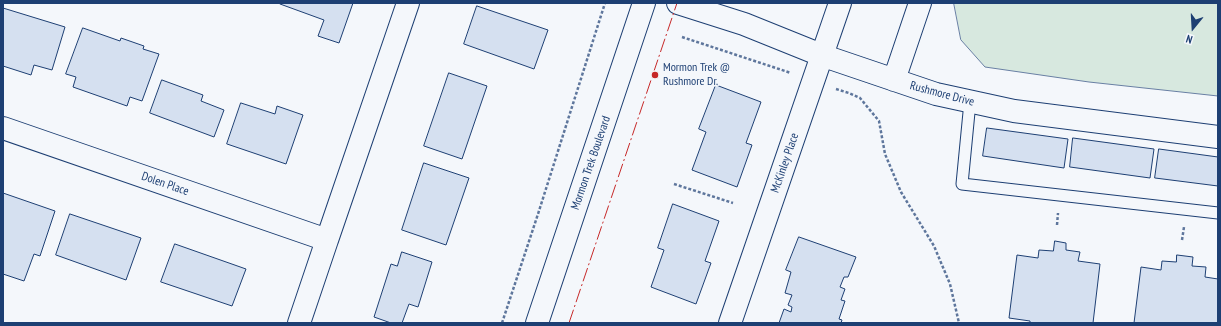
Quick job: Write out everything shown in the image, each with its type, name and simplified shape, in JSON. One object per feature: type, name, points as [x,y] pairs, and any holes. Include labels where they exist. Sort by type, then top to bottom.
[{"type":"street","points":[[299,323],[408,3]]},
{"type":"street","name":"Mormon Trek Boulevard","points":[[537,323],[644,3]]},
{"type":"street","name":"Rushmore Drive","points":[[678,3],[744,24],[822,55],[936,94],[1014,111],[1218,137]]},
{"type":"street","name":"McKinley Place","points":[[730,323],[840,3]]},
{"type":"street","points":[[894,80],[920,3]]},
{"type":"street","name":"Dolen Place","points":[[3,128],[327,240]]},
{"type":"lane","points":[[970,102],[962,184],[1218,213]]},
{"type":"path","points":[[502,323],[541,207],[605,3]]},
{"type":"path","points":[[682,37],[860,98],[879,121],[885,154],[901,192],[934,246],[950,284],[959,323]]},
{"type":"path","points":[[674,184],[733,203]]},
{"type":"shaded area","points":[[954,3],[1218,3],[1218,96],[1089,82],[985,67],[961,40]]},
{"type":"building","points":[[280,3],[353,3],[339,43],[318,36],[324,20]]},
{"type":"building","points":[[477,6],[548,30],[534,69],[464,44]]},
{"type":"building","points":[[3,8],[65,27],[52,70],[34,65],[31,75],[3,66]]},
{"type":"building","points":[[83,28],[120,41],[121,38],[144,46],[143,49],[159,54],[142,101],[130,97],[127,106],[73,87],[76,77],[66,74]]},
{"type":"building","points":[[449,73],[487,86],[462,159],[424,146]]},
{"type":"building","points":[[162,80],[203,95],[201,101],[224,110],[214,137],[150,113]]},
{"type":"building","points":[[716,85],[761,102],[746,143],[752,145],[737,187],[692,170],[706,132],[699,129]]},
{"type":"building","points":[[241,103],[275,114],[277,106],[303,115],[286,164],[227,144]]},
{"type":"building","points":[[987,128],[1068,139],[1064,168],[983,156]]},
{"type":"building","points":[[1073,138],[1154,149],[1150,178],[1070,167]]},
{"type":"building","points":[[1159,149],[1218,157],[1218,186],[1155,178]]},
{"type":"building","points":[[424,163],[469,178],[446,245],[402,230]]},
{"type":"building","points":[[3,193],[55,211],[40,256],[34,254],[24,281],[3,274]]},
{"type":"building","points":[[673,204],[719,221],[705,261],[711,263],[696,304],[651,287],[664,250],[658,248]]},
{"type":"building","points":[[70,214],[141,238],[126,280],[56,255]]},
{"type":"building","points":[[799,237],[856,257],[848,277],[844,277],[840,287],[845,289],[841,300],[845,301],[839,319],[842,320],[841,323],[779,323],[784,309],[791,312],[792,307],[788,305],[792,295],[785,293],[791,272],[786,270]]},
{"type":"building","points":[[1055,241],[1066,243],[1066,250],[1080,252],[1078,261],[1100,264],[1093,323],[1030,323],[1030,321],[1009,318],[1017,255],[1038,258],[1039,250],[1053,251]]},
{"type":"building","points":[[175,244],[246,269],[232,306],[161,282]]},
{"type":"building","points":[[402,252],[432,262],[418,307],[409,304],[402,323],[391,323],[374,317],[391,264],[397,266]]},
{"type":"building","points":[[1177,255],[1193,257],[1192,266],[1206,267],[1205,277],[1218,279],[1218,323],[1134,323],[1141,267],[1161,270],[1162,261],[1176,262]]},
{"type":"power","points":[[569,323],[677,3]]},
{"type":"place","name":"Mormon Trek @ Rushmore Dr.","points":[[655,75]]}]
